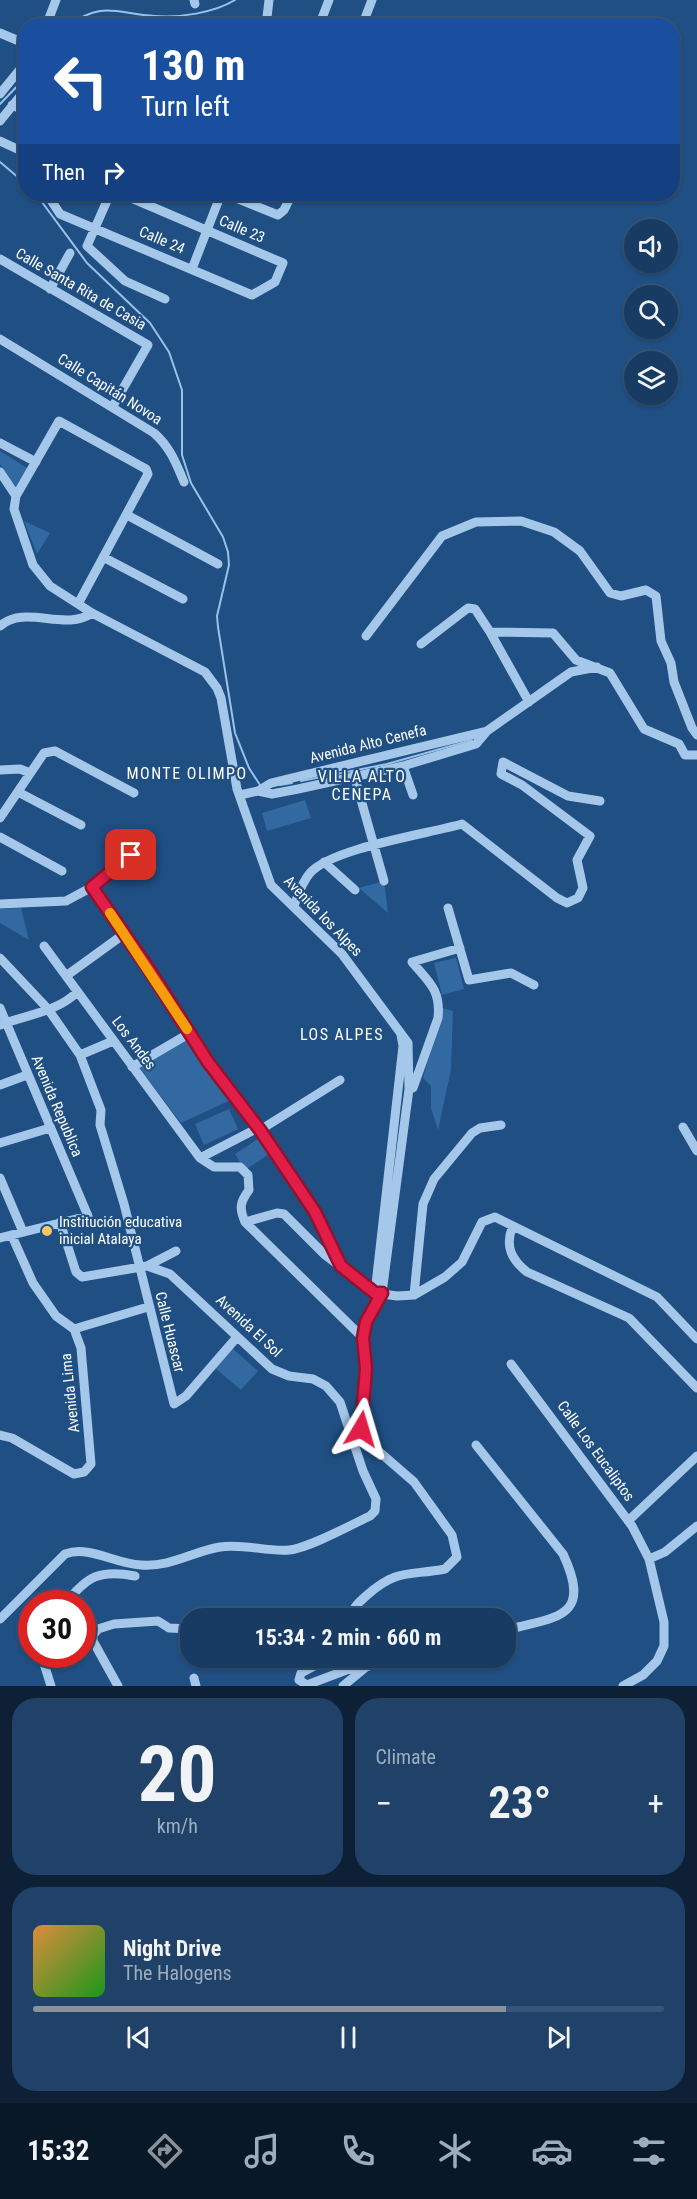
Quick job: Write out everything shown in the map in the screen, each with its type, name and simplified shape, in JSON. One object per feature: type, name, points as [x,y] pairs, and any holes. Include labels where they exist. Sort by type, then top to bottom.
[{"type":"street","points":[[49,18],[56,0]]},
{"type":"street","points":[[322,18],[329,0]]},
{"type":"street","points":[[365,18],[372,0]]},
{"type":"street","points":[[268,18],[271,2]]},
{"type":"street","points":[[0,33],[18,41]]},
{"type":"street","points":[[1,90],[18,71]]},
{"type":"street","points":[[0,121],[18,98]]},
{"type":"street","points":[[12,105],[18,108]]},
{"type":"street","points":[[0,141],[18,150]]},
{"type":"street","name":"Calle 24","points":[[52,201],[60,214],[252,295]]},
{"type":"street","points":[[107,201],[87,246],[125,281],[165,299]]},
{"type":"street","name":"Calle 23","points":[[139,201],[283,263],[275,282],[252,295]]},
{"type":"street","points":[[192,269],[218,201]]},
{"type":"street","points":[[245,201],[280,214],[288,201]]},
{"type":"street","points":[[51,289],[70,253]]},
{"type":"street","name":"Calle Santa Rita de Casia","points":[[0,259],[148,345],[113,406]]},
{"type":"street","name":"Calle Capitán Novoa","points":[[0,339],[113,406],[164,442],[184,482]]},
{"type":"street","points":[[0,474],[16,496],[59,421],[146,469],[148,476],[78,604]]},
{"type":"street","points":[[0,443],[36,462]]},
{"type":"street","name":"Avenida los Alpes","points":[[16,496],[14,509],[33,565],[51,586],[92,613],[205,672],[212,679],[220,698],[240,795],[271,885],[342,954],[401,1033],[410,1052],[409,1089],[379,1293]]},
{"type":"street","points":[[127,515],[218,564]]},
{"type":"street","points":[[366,636],[442,536],[476,522],[521,521],[554,532],[573,544],[610,593],[621,596],[646,590],[656,596],[661,641],[671,663],[674,682],[692,728],[697,735]]},
{"type":"street","points":[[103,557],[183,599]]},
{"type":"street","points":[[421,644],[468,608],[475,609],[529,702]]},
{"type":"street","points":[[0,626],[14,618],[76,621],[92,613]]},
{"type":"street","points":[[490,632],[553,633],[576,660],[610,673],[644,729],[679,744],[685,755],[697,754]]},
{"type":"street","name":"Avenida Alto Cenefa","points":[[262,788],[272,794],[403,766],[476,744],[487,731],[571,672],[597,667]]},
{"type":"street","name":"Avenida Alto Cenefa","points":[[240,795],[487,731]]},
{"type":"street","points":[[0,818],[44,753],[49,750],[135,793]]},
{"type":"street","points":[[294,906],[309,874],[324,862],[374,846],[462,824],[557,898],[567,903],[578,898],[582,888],[577,860],[590,836],[522,785],[501,774],[503,762],[568,796],[600,801]]},
{"type":"street","points":[[403,766],[413,795]]},
{"type":"street","points":[[0,770],[20,769],[30,773]]},
{"type":"street","points":[[354,776],[384,881]]},
{"type":"street","points":[[18,792],[81,825]]},
{"type":"street","points":[[0,837],[62,871]]},
{"type":"street","points":[[0,904],[56,904],[66,901],[92,887],[131,855]]},
{"type":"street","points":[[324,862],[355,890]]},
{"type":"street","points":[[92,887],[315,1212],[341,1266]]},
{"type":"street","points":[[448,908],[469,980],[512,973],[534,985]]},
{"type":"street","points":[[66,976],[124,934]]},
{"type":"street","name":"Los Andes","points":[[44,946],[200,1158]]},
{"type":"street","points":[[409,1089],[413,1088],[439,1008],[439,996],[412,962],[460,948]]},
{"type":"street","name":"Calle Huascar","points":[[0,958],[48,1009],[80,1055],[101,1110],[100,1125],[143,1267],[148,1307],[174,1404],[186,1396],[237,1337]]},
{"type":"street","points":[[3,1024],[48,1009],[71,998],[77,992]]},
{"type":"street","name":"Avenida Republica","points":[[0,1008],[3,1024],[88,1216],[60,1222]]},
{"type":"street","points":[[132,1067],[190,1033]]},
{"type":"street","points":[[361,1429],[366,1368],[363,1338],[366,1322],[379,1293],[403,1046],[401,1033]]},
{"type":"street","points":[[80,1055],[113,1041]]},
{"type":"street","points":[[0,1085],[27,1075]]},
{"type":"street","points":[[200,1158],[259,1129],[340,1080]]},
{"type":"street","points":[[414,1294],[423,1204],[434,1179],[472,1133],[480,1128],[501,1125]]},
{"type":"street","points":[[683,1127],[697,1150]]},
{"type":"street","points":[[0,1143],[50,1128]]},
{"type":"street","points":[[200,1158],[214,1167],[240,1167],[248,1175],[249,1190],[242,1198],[240,1208],[244,1222],[363,1338]]},
{"type":"street","points":[[0,1178],[23,1232]]},
{"type":"street","points":[[244,1222],[277,1213],[284,1214],[325,1255],[379,1293],[397,1296],[414,1294],[445,1277],[462,1262],[480,1226],[486,1219],[495,1217],[512,1228],[657,1297],[697,1339]]},
{"type":"street","points":[[0,1238],[60,1222],[79,1276],[87,1277],[143,1267],[176,1251]]},
{"type":"street","points":[[512,1228],[509,1238],[516,1263],[527,1272],[629,1318],[697,1388]]},
{"type":"street","points":[[12,1236],[33,1283],[56,1316],[74,1329],[148,1307]]},
{"type":"street","name":"Avenida El Sol","points":[[0,1619],[65,1554],[74,1551],[88,1551],[120,1563],[140,1565],[175,1563],[203,1550],[224,1546],[293,1550],[370,1516],[375,1511],[376,1499],[363,1471],[340,1402],[326,1386],[313,1379],[289,1376],[272,1369],[170,1274],[143,1267]]},
{"type":"street","name":"Avenida Lima","points":[[0,1435],[12,1438],[70,1473],[80,1474],[88,1469],[92,1460],[81,1348],[74,1329]]},
{"type":"street","name":"Calle Los Eucaliptos","points":[[512,1364],[628,1521],[649,1559],[664,1622],[664,1646],[657,1661],[643,1675],[623,1686]]},
{"type":"street","points":[[346,1420],[361,1429],[376,1449],[414,1482],[452,1535],[457,1557],[445,1569],[414,1571],[381,1583],[353,1608]]},
{"type":"street","points":[[476,1445],[563,1554],[572,1572],[574,1600],[568,1610],[552,1618],[516,1627]]},
{"type":"street","points":[[628,1521],[697,1456]]},
{"type":"street","points":[[649,1559],[664,1552],[697,1526]]},
{"type":"street","points":[[76,1590],[99,1574],[119,1572],[135,1576]]},
{"type":"street","points":[[118,1686],[93,1641],[93,1635],[98,1629],[114,1624],[158,1621],[169,1628],[180,1629]]},
{"type":"street","points":[[45,1668],[51,1686]]},
{"type":"street","points":[[310,1668],[301,1673],[299,1680],[306,1685],[349,1669],[358,1673]]},
{"type":"street","points":[[343,1686],[358,1673],[369,1668]]},
{"type":"shaded area","points":[[0,451],[27,468],[15,488],[0,464]]},
{"type":"shaded area","points":[[24,521],[50,533],[37,554]]},
{"type":"shaded area","points":[[305,800],[311,818],[267,831],[262,813]]},
{"type":"shaded area","points":[[384,881],[388,913],[359,888]]},
{"type":"shaded area","points":[[21,908],[29,940],[0,923],[0,909]]},
{"type":"shaded area","points":[[456,958],[464,989],[442,995],[434,963]]},
{"type":"shaded area","points":[[442,1008],[453,1011],[451,1070],[438,1130],[431,1108],[431,1086],[423,1078]]},
{"type":"shaded area","points":[[187,1037],[231,1100],[181,1123],[139,1067]]},
{"type":"shaded area","points":[[229,1109],[238,1129],[204,1145],[195,1124]]},
{"type":"shaded area","points":[[261,1137],[271,1153],[245,1170],[235,1154]]},
{"type":"shaded area","points":[[232,1348],[258,1371],[241,1390],[215,1368]]},
{"type":"waterway","points":[[80,18],[91,13],[110,10],[155,16],[196,14],[227,5],[235,0]]},
{"type":"waterway","points":[[0,104],[18,85]]},
{"type":"waterway","points":[[0,162],[18,177]]},
{"type":"waterway","points":[[41,201],[87,263],[150,323],[169,352],[182,390],[182,455],[191,483],[223,537],[228,552],[229,565],[217,616],[218,627],[235,733],[249,768],[260,785]]},
{"type":"waterway","points":[[301,781],[387,764],[472,740]]},
{"type":"waterway","points":[[280,785],[292,783]]},
{"type":"slow traffic","points":[[110,913],[187,1029]]},
{"type":"place","name":"Institución educativa inicial Atalaya","points":[[47,1231]]},
{"type":"district","name":"MONTE OLIMPO","points":[[187,773]]},
{"type":"district","name":"VILLA ALTO CENEPA","points":[[362,785]]},
{"type":"district","name":"LOS ALPES","points":[[342,1034]]},
{"type":"route","points":[[131,855],[92,887],[150,971],[208,1062],[260,1130],[315,1212],[341,1266],[375,1293],[382,1293],[366,1322],[363,1338],[366,1368],[361,1429]]}]
